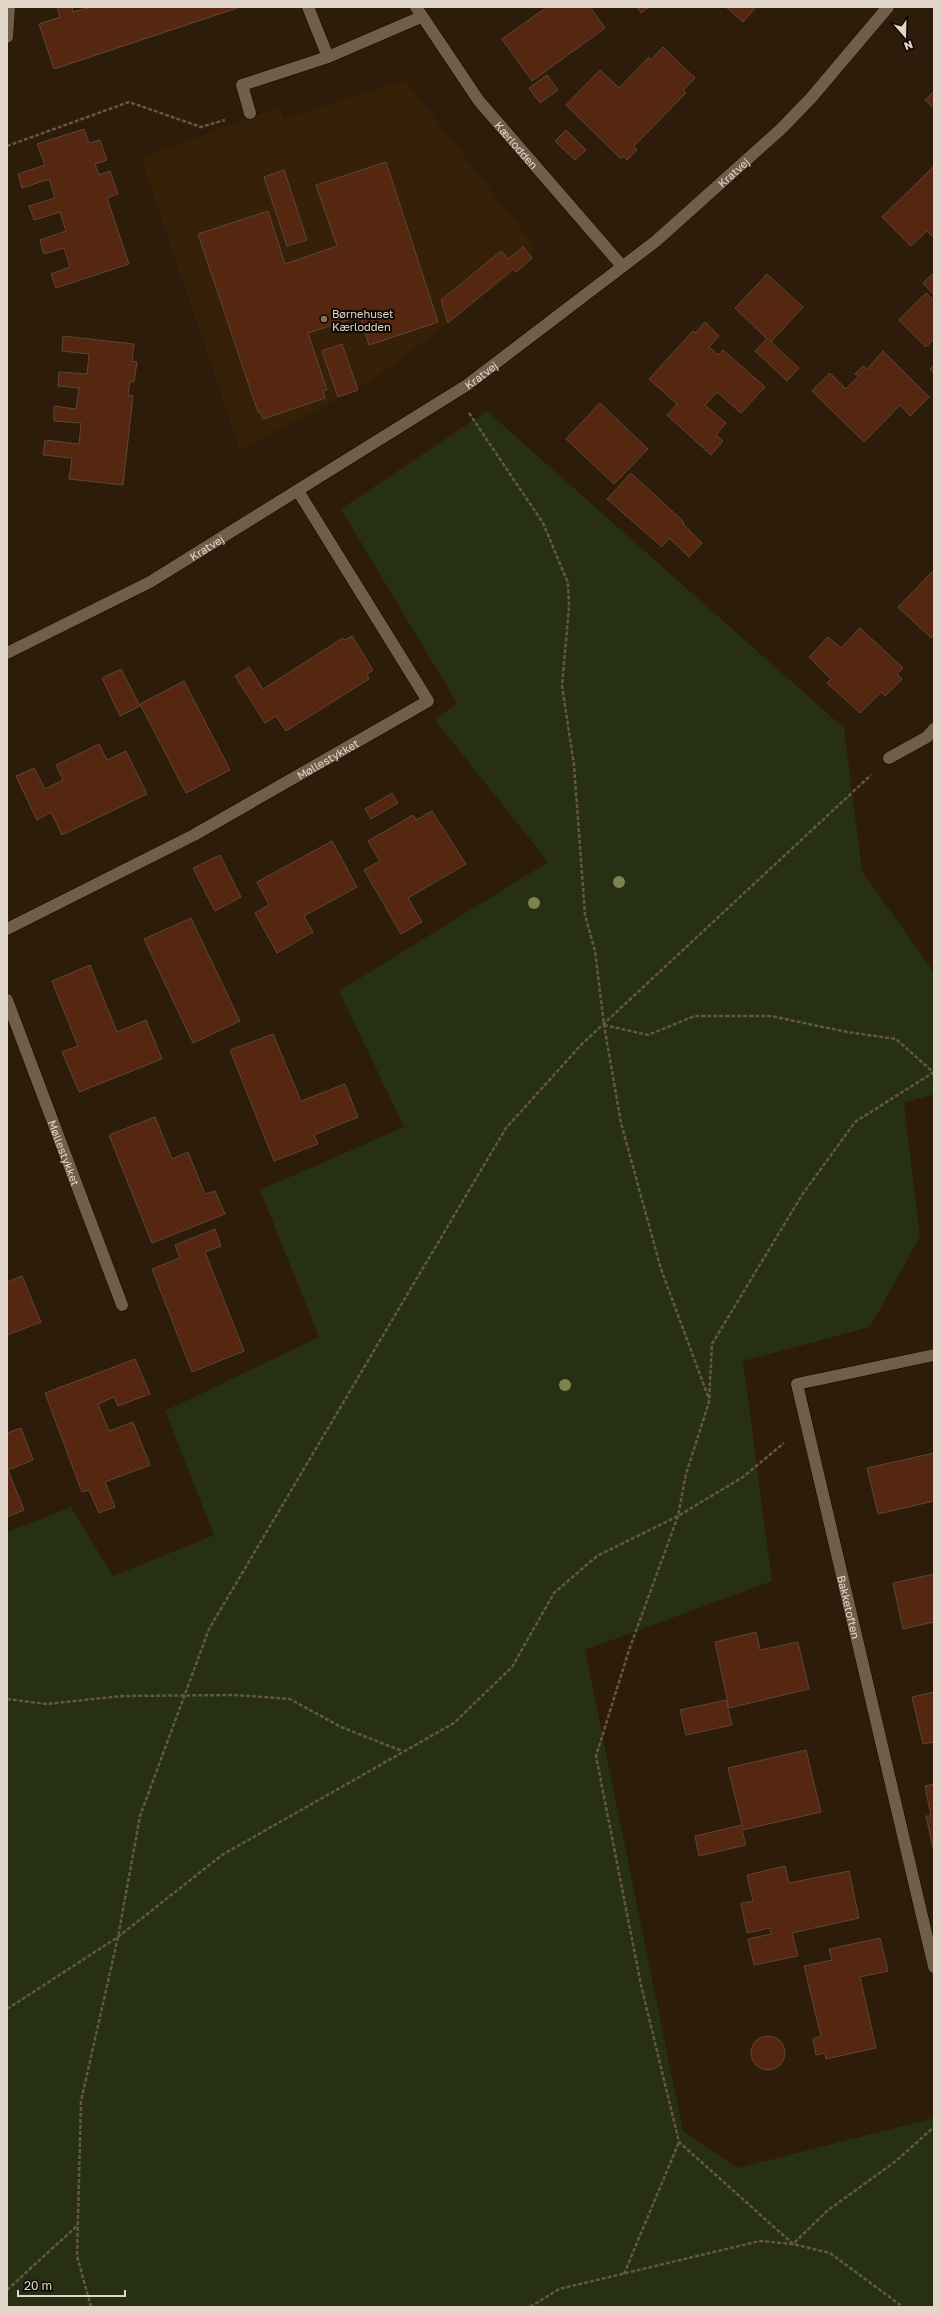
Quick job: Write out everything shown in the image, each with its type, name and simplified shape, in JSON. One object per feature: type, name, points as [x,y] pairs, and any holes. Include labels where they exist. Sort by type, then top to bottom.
[{"type":"street","points":[[7,37],[9,7]]},
{"type":"street","points":[[308,7],[328,57]]},
{"type":"street","name":"Kratvej","points":[[7,653],[150,582],[455,392],[656,241],[781,129],[811,98],[888,7]]},
{"type":"street","name":"Kærlodden","points":[[250,113],[242,84],[328,57],[419,12],[479,101],[622,266]]},
{"type":"street","name":"Møllestykket","points":[[7,929],[194,835],[428,701],[298,491]]},
{"type":"street","points":[[889,758],[927,737],[934,729]]},
{"type":"street","name":"Møllestykket","points":[[7,1000],[122,1305]]},
{"type":"street","name":"Bakketoften","points":[[934,1355],[797,1384],[934,1967]]},
{"type":"path","points":[[7,146],[128,102],[201,127],[250,113]]},
{"type":"path","points":[[455,392],[543,523],[568,584],[569,607],[562,686],[574,764],[584,914],[595,951],[604,1025],[621,1123],[661,1269],[710,1402]]},
{"type":"path","points":[[91,2307],[77,2256],[81,2101],[118,1936],[140,1816],[209,1629],[506,1128],[581,1045],[889,758]]},
{"type":"path","points":[[604,1025],[648,1035],[695,1016],[771,1016],[847,1032],[896,1039],[934,1072],[855,1122],[802,1196],[712,1344],[710,1402],[686,1474],[678,1516],[629,1650],[596,1756],[641,1985],[679,2142],[793,2244]]},
{"type":"path","points":[[7,2009],[118,1936],[222,1855],[454,1722],[512,1667],[554,1593],[597,1556],[678,1516],[744,1477],[806,1425]]},
{"type":"path","points":[[7,1699],[47,1704],[122,1696],[235,1695],[290,1699],[341,1727],[402,1751]]},
{"type":"path","points":[[793,2244],[827,2211],[896,2161],[934,2127]]},
{"type":"path","points":[[624,2274],[679,2142]]},
{"type":"path","points":[[7,2290],[78,2225]]},
{"type":"path","points":[[530,2307],[559,2289],[760,2241],[793,2244],[830,2253],[903,2307]]},
{"type":"shaded area","name":"Børnehuset Kærlodden","points":[[405,80],[531,242],[534,258],[371,381],[240,450],[141,158],[279,107],[284,119]]},
{"type":"green space","points":[[487,411],[844,728],[862,871],[934,973],[934,1094],[904,1103],[920,1237],[870,1327],[743,1361],[772,1581],[585,1650],[683,2131],[738,2168],[934,2118],[934,2307],[7,2307],[7,1532],[71,1507],[113,1576],[214,1535],[165,1411],[319,1337],[260,1190],[404,1127],[339,991],[548,862],[435,720],[457,703],[341,509]]},
{"type":"building","points":[[57,7],[72,7],[73,12],[91,7],[240,7],[54,69],[39,24],[60,17]]},
{"type":"building","points":[[547,7],[590,7],[605,28],[532,81],[502,39]]},
{"type":"building","points":[[637,7],[649,7],[641,13]]},
{"type":"building","points":[[726,7],[756,7],[743,22]]},
{"type":"building","points":[[663,47],[695,78],[683,90],[686,93],[634,146],[637,150],[627,160],[624,156],[621,159],[566,105],[600,70],[619,88],[649,57],[651,60]]},
{"type":"building","points":[[547,75],[558,90],[540,103],[529,88]]},
{"type":"building","points":[[934,91],[934,108],[925,100]]},
{"type":"building","points":[[84,129],[89,143],[100,140],[107,160],[95,164],[99,175],[110,171],[118,194],[107,198],[129,264],[56,288],[51,274],[70,267],[64,248],[44,254],[40,240],[66,231],[60,212],[34,220],[29,206],[55,198],[49,179],[22,188],[18,174],[45,165],[37,144]]},
{"type":"building","points":[[566,130],[586,150],[575,160],[555,141]]},
{"type":"building","points":[[386,162],[438,322],[369,345],[360,316],[308,333],[327,390],[323,391],[325,398],[263,419],[260,412],[258,412],[198,234],[268,211],[285,264],[337,246],[316,185]]},
{"type":"building","points":[[934,166],[934,238],[927,231],[911,246],[882,217]]},
{"type":"building","points":[[284,170],[307,240],[287,246],[264,177]]},
{"type":"building","points":[[523,247],[532,258],[516,272],[513,269],[448,323],[441,300],[501,251],[508,259]]},
{"type":"building","points":[[934,273],[934,295],[923,283]]},
{"type":"building","points":[[767,274],[803,307],[771,342],[799,368],[787,381],[755,351],[767,339],[735,308]]},
{"type":"building","points":[[926,293],[934,300],[934,339],[926,347],[899,320]]},
{"type":"building","points":[[705,322],[719,336],[709,347],[718,355],[723,350],[765,387],[741,413],[717,392],[705,405],[726,423],[716,435],[723,441],[711,455],[667,415],[677,404],[649,379],[693,331],[695,333]]},
{"type":"building","points":[[63,336],[134,344],[132,361],[137,362],[134,382],[130,381],[128,395],[133,396],[123,485],[69,479],[72,458],[43,455],[45,440],[79,444],[81,423],[54,421],[54,406],[76,409],[79,388],[58,386],[59,372],[87,374],[89,354],[62,351]]},
{"type":"building","points":[[342,344],[358,390],[338,397],[322,351]]},
{"type":"building","points":[[883,351],[929,397],[910,416],[900,405],[864,442],[812,391],[830,373],[846,389],[859,376],[855,374],[863,366],[867,369]]},
{"type":"building","points":[[934,365],[934,374],[930,369]]},
{"type":"building","points":[[600,403],[648,449],[614,484],[566,439]]},
{"type":"building","points":[[631,473],[684,522],[683,524],[702,543],[689,557],[669,538],[662,547],[607,499]]},
{"type":"building","points":[[934,570],[934,634],[931,638],[898,607]]},
{"type":"building","points":[[860,628],[903,668],[897,674],[902,679],[885,696],[881,692],[860,713],[827,683],[831,679],[809,657],[828,637],[841,648]]},
{"type":"building","points":[[352,636],[373,670],[367,674],[369,679],[286,731],[276,716],[265,723],[235,676],[249,667],[263,689],[343,638],[345,640]]},
{"type":"building","points":[[121,669],[140,706],[120,716],[102,678]]},
{"type":"building","points":[[184,681],[230,770],[186,793],[140,704]]},
{"type":"building","points":[[99,744],[107,760],[126,751],[147,794],[62,835],[51,812],[37,820],[16,776],[34,768],[45,789],[63,780],[56,765]]},
{"type":"building","points":[[392,793],[398,803],[371,819],[365,809]]},
{"type":"building","points":[[432,811],[466,864],[408,898],[422,922],[401,934],[364,870],[380,861],[368,841],[413,815],[416,820]]},
{"type":"building","points":[[332,841],[357,887],[304,916],[313,932],[277,953],[255,913],[269,905],[257,882]]},
{"type":"building","points":[[220,855],[241,897],[215,911],[193,868]]},
{"type":"building","points":[[191,918],[240,1021],[193,1043],[144,939]]},
{"type":"building","points":[[90,965],[117,1032],[146,1020],[162,1059],[79,1092],[62,1052],[78,1046],[52,981]]},
{"type":"building","points":[[273,1034],[301,1101],[345,1084],[358,1117],[314,1135],[318,1144],[274,1161],[230,1050]]},
{"type":"building","points":[[155,1117],[172,1159],[188,1152],[205,1194],[215,1191],[225,1214],[152,1243],[109,1135]]},
{"type":"building","points":[[215,1229],[221,1246],[205,1252],[244,1351],[192,1372],[152,1269],[180,1258],[175,1245]]},
{"type":"building","points":[[22,1276],[41,1322],[7,1335],[7,1282]]},
{"type":"building","points":[[135,1359],[150,1394],[118,1406],[114,1397],[98,1404],[109,1431],[133,1422],[150,1465],[105,1482],[115,1507],[99,1513],[89,1490],[82,1492],[45,1393]]},
{"type":"building","points":[[21,1428],[33,1460],[8,1470],[24,1510],[7,1517],[7,1433]]},
{"type":"building","points":[[934,1453],[934,1501],[878,1514],[867,1468]]},
{"type":"building","points":[[934,1574],[934,1622],[903,1629],[893,1583]]},
{"type":"building","points":[[756,1632],[760,1650],[798,1642],[809,1689],[729,1708],[715,1642]]},
{"type":"building","points":[[934,1692],[934,1742],[923,1744],[912,1697]]},
{"type":"building","points":[[726,1700],[732,1725],[686,1735],[680,1710]]},
{"type":"building","points":[[806,1750],[821,1812],[742,1830],[746,1845],[699,1856],[695,1836],[742,1825],[728,1768]]},
{"type":"building","points":[[934,1784],[934,1852],[926,1816],[931,1816],[925,1786]]},
{"type":"building","points":[[785,1866],[789,1883],[849,1871],[859,1918],[792,1933],[798,1956],[754,1965],[748,1939],[771,1934],[770,1928],[747,1933],[741,1903],[753,1901],[747,1875]]},
{"type":"building","points":[[880,1938],[888,1971],[860,1977],[876,2048],[826,2059],[825,2053],[816,2055],[813,2039],[821,2036],[804,1966],[832,1960],[829,1949]]},
{"type":"building","points":[[771,2036],[780,2041],[784,2046],[784,2060],[780,2065],[775,2069],[765,2070],[761,2069],[752,2060],[751,2050],[752,2046],[761,2037]]},
{"type":"place","name":"Børnehuset Kærlodden","points":[[324,319]]}]
